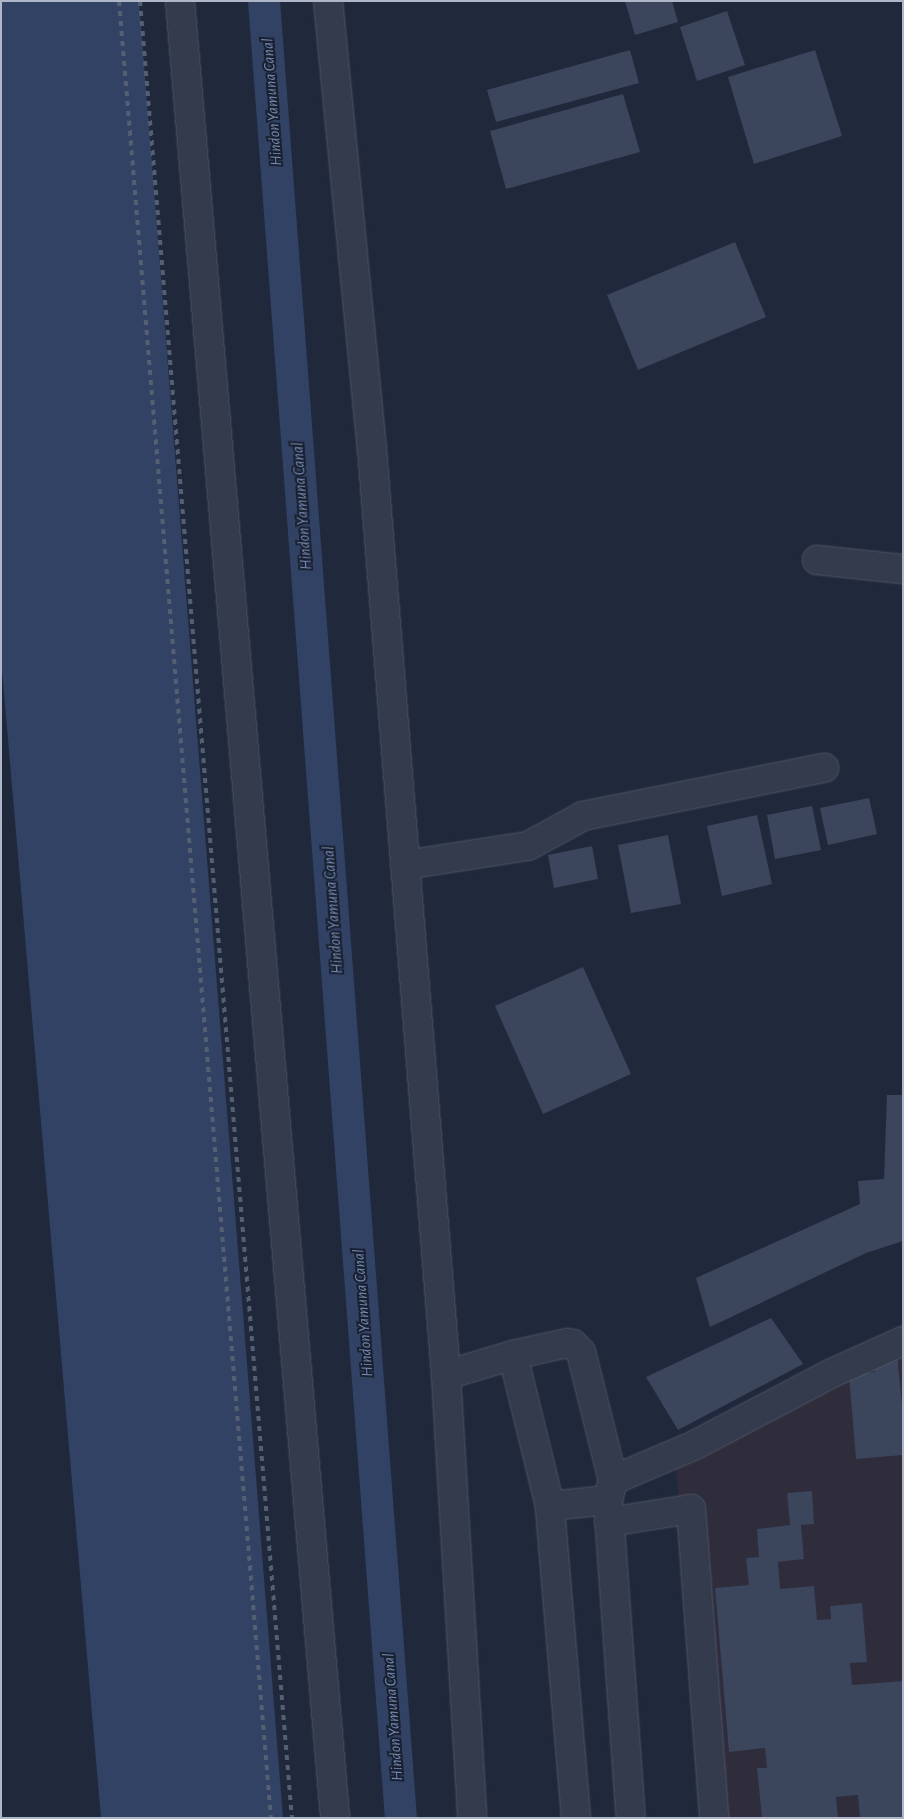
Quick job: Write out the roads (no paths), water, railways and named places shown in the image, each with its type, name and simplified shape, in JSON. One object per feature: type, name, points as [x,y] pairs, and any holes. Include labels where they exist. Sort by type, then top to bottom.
[{"type":"street","points":[[180,1],[336,1818]]},
{"type":"street","points":[[328,1],[372,449],[446,1375],[472,1818]]},
{"type":"street","points":[[817,560],[903,569]]},
{"type":"street","points":[[405,866],[528,846],[583,816],[824,768]]},
{"type":"street","points":[[610,1501],[695,1445],[832,1373],[903,1340]]},
{"type":"street","points":[[446,1375],[513,1355],[567,1343],[578,1348],[610,1501],[631,1818]]},
{"type":"street","points":[[513,1355],[550,1506],[576,1818]]},
{"type":"street","points":[[550,1506],[610,1501],[692,1509],[714,1818]]},
{"type":"water","points":[[1,1],[139,1],[283,1818],[101,1818],[1,658]]},
{"type":"waterway","name":"Hindon Yamuna Canal","points":[[264,1],[401,1818]]},
{"type":"railway","points":[[119,1],[271,1818]]},
{"type":"railway","points":[[140,1],[292,1818]]}]
